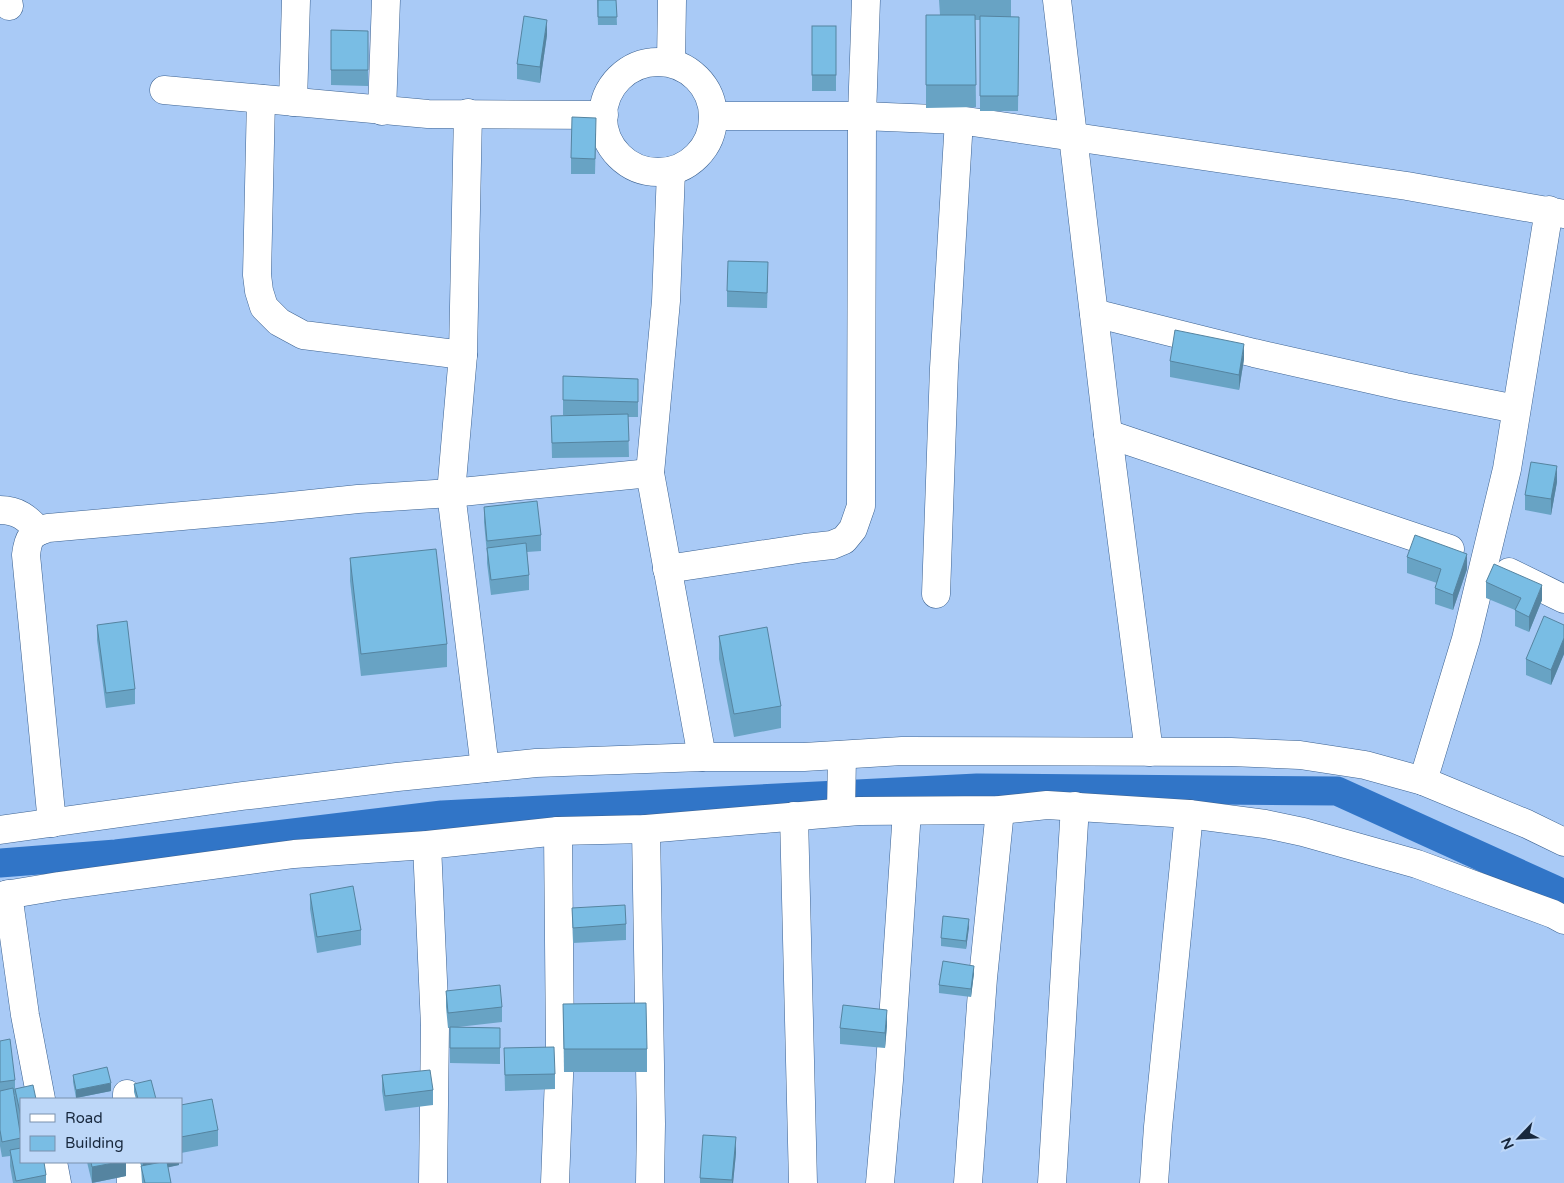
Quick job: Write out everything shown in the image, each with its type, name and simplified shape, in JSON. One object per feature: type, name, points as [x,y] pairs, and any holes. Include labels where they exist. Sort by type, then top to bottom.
[{"type":"street","points":[[293,102],[296,0]]},
{"type":"street","points":[[382,111],[386,0]]},
{"type":"street","points":[[671,62],[672,0]]},
{"type":"street","points":[[667,569],[832,545],[844,540],[854,529],[861,506],[862,116],[866,0]]},
{"type":"street","points":[[1056,0],[1108,434],[1149,752]]},
{"type":"street","points":[[653,61],[671,62],[688,69],[701,81],[711,98],[714,116],[711,135],[702,152],[688,164],[671,171],[652,172],[634,167],[619,156],[609,142],[603,125],[604,106],[610,90],[621,76],[635,66],[653,61]]},
{"type":"street","points":[[164,90],[428,114],[604,115]]},
{"type":"street","points":[[261,99],[258,275],[259,291],[264,307],[279,322],[303,335],[463,355]]},
{"type":"street","points":[[468,113],[463,355],[451,493],[484,768]]},
{"type":"street","points":[[714,116],[862,116],[959,120],[1407,186],[1556,212],[1535,301],[1507,469],[1466,639],[1423,781]]},
{"type":"street","points":[[936,594],[944,368],[959,120]]},
{"type":"street","points":[[671,171],[666,301],[650,473],[702,757]]},
{"type":"street","points":[[1094,313],[1404,388],[1516,409]]},
{"type":"street","points":[[1108,434],[1485,560],[1564,599]]},
{"type":"street","points":[[52,823],[26,555],[28,541],[39,530],[650,473]]},
{"type":"street","points":[[0,510],[19,513],[39,530]]},
{"type":"street","points":[[0,830],[242,796],[397,777],[536,763],[702,757],[804,757],[842,761],[902,752],[961,751],[1231,752],[1300,755],[1365,765],[1423,781],[1527,824],[1564,842]]},
{"type":"street","points":[[841,807],[842,761]]},
{"type":"street","points":[[41,1098],[4,895],[69,884],[294,854],[427,845],[558,831],[646,829],[794,816],[841,807],[907,811],[1000,810],[1047,805],[1074,806],[1189,814],[1265,824],[1303,832],[1417,864],[1553,914],[1564,920]]},
{"type":"street","points":[[1052,1183],[1074,806]]},
{"type":"street","points":[[968,1183],[983,978],[1000,810]]},
{"type":"street","points":[[880,1183],[907,811]]},
{"type":"street","points":[[1154,1183],[1189,814]]},
{"type":"street","points":[[794,816],[803,1183]]},
{"type":"street","points":[[646,829],[651,1124],[650,1183]]},
{"type":"street","points":[[555,1183],[560,1050],[558,831]]},
{"type":"street","points":[[427,845],[435,1026],[428,1182]]},
{"type":"street","points":[[53,1163],[57,1183]]},
{"type":"street","points":[[130,1163],[131,1183]]},
{"type":"building","points":[[598,0],[616,0],[617,17],[598,17]]},
{"type":"building","points":[[926,15],[975,15],[976,85],[926,85]]},
{"type":"building","points":[[524,16],[547,20],[540,67],[517,64]]},
{"type":"building","points":[[980,16],[1019,17],[1018,96],[980,96]]},
{"type":"building","points":[[812,26],[836,26],[836,75],[812,75]]},
{"type":"building","points":[[331,30],[368,31],[368,70],[331,70]]},
{"type":"building","points":[[572,117],[596,118],[595,159],[571,158]]},
{"type":"building","points":[[728,261],[768,262],[767,293],[727,291]]},
{"type":"building","points":[[1175,330],[1244,344],[1239,375],[1170,361]]},
{"type":"building","points":[[563,376],[638,379],[638,402],[563,400]]},
{"type":"building","points":[[628,414],[629,441],[552,443],[551,416]]},
{"type":"building","points":[[1531,462],[1557,466],[1551,499],[1525,495]]},
{"type":"building","points":[[537,501],[541,535],[487,541],[484,507]]},
{"type":"building","points":[[1415,535],[1467,554],[1453,595],[1435,588],[1441,569],[1407,557]]},
{"type":"building","points":[[526,543],[529,575],[491,580],[487,548]]},
{"type":"building","points":[[436,549],[447,644],[361,654],[350,558]]},
{"type":"building","points":[[1494,564],[1542,585],[1529,617],[1515,610],[1521,598],[1486,582]]},
{"type":"building","points":[[1544,616],[1564,625],[1564,638],[1551,670],[1526,659]]},
{"type":"building","points":[[127,621],[135,689],[106,693],[97,625]]},
{"type":"building","points":[[767,627],[781,706],[734,714],[719,636]]},
{"type":"building","points":[[353,886],[361,930],[317,937],[310,894]]},
{"type":"building","points":[[625,905],[626,924],[573,928],[572,908]]},
{"type":"building","points":[[943,916],[969,919],[966,941],[941,938]]},
{"type":"building","points":[[943,961],[974,966],[971,989],[939,985]]},
{"type":"building","points":[[500,985],[502,1007],[448,1013],[446,991]]},
{"type":"building","points":[[646,1003],[647,1049],[564,1049],[563,1004]]},
{"type":"building","points":[[843,1005],[887,1010],[885,1033],[840,1028]]},
{"type":"building","points":[[450,1027],[500,1028],[500,1048],[450,1048]]},
{"type":"building","points":[[10,1039],[15,1080],[0,1082],[0,1041]]},
{"type":"building","points":[[554,1047],[555,1074],[505,1075],[504,1048]]},
{"type":"building","points":[[107,1067],[111,1083],[76,1090],[73,1075]]},
{"type":"building","points":[[430,1070],[433,1090],[385,1096],[382,1075]]},
{"type":"building","points":[[151,1080],[156,1098],[138,1098],[134,1084]]},
{"type":"building","points":[[33,1085],[36,1098],[20,1098],[20,1112],[15,1089]]},
{"type":"building","points":[[13,1088],[20,1138],[2,1142],[0,1130],[0,1091]]},
{"type":"building","points":[[212,1099],[218,1130],[182,1137],[182,1105]]},
{"type":"building","points":[[703,1135],[736,1137],[732,1180],[700,1178]]},
{"type":"building","points":[[20,1148],[20,1163],[44,1163],[46,1175],[16,1181],[10,1150]]},
{"type":"building","points":[[91,1163],[114,1163],[92,1167]]},
{"type":"building","points":[[167,1163],[171,1183],[145,1183],[141,1166]]},
{"type":"waterway","points":[[0,863],[116,854],[442,815],[977,788],[1337,791],[1564,894]]}]
